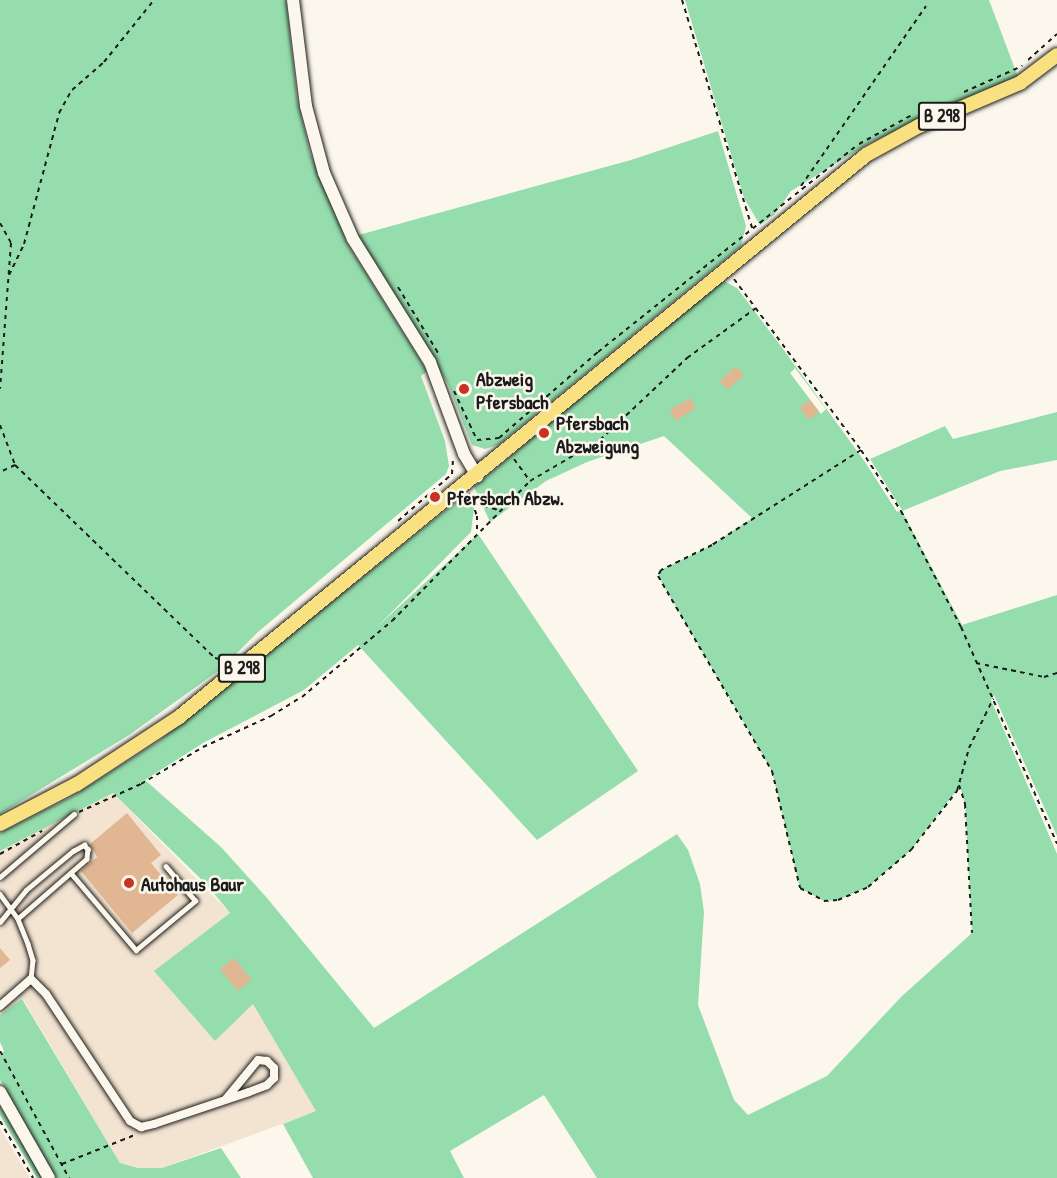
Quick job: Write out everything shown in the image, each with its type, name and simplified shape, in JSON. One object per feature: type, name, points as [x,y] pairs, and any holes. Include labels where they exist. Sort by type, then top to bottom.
[{"type":"main road","points":[[293,0],[306,106],[324,173],[353,239],[430,362],[464,454],[477,476]]},
{"type":"main road","name":"B 298","points":[[0,824],[77,784],[178,718],[477,476],[754,234],[797,208],[866,155],[920,126],[1020,83],[1057,55]]},
{"type":"main road","points":[[0,1092],[49,1178]]},
{"type":"street","points":[[0,1006],[31,979],[46,994],[130,1121],[141,1126],[226,1099],[267,1085],[274,1078],[274,1068],[267,1061],[258,1060],[226,1099]]},
{"type":"lane","points":[[0,877],[74,814]]},
{"type":"lane","points":[[0,922],[12,911],[26,890],[84,845],[89,857],[18,919]]},
{"type":"lane","points":[[71,873],[136,950],[195,901],[166,867]]},
{"type":"lane","points":[[0,894],[18,919],[33,960],[31,979]]},
{"type":"path","points":[[9,275],[24,244],[59,113],[72,90],[104,62],[153,0]]},
{"type":"path","points":[[450,382],[477,440],[498,438],[754,234],[682,0]]},
{"type":"path","points":[[797,208],[799,190],[926,6]]},
{"type":"path","points":[[0,223],[11,243],[0,389]]},
{"type":"path","points":[[733,278],[861,450],[923,551],[993,699],[1057,844]]},
{"type":"path","points":[[396,284],[442,355]]},
{"type":"path","points":[[74,814],[141,784],[203,747],[271,716],[302,697],[392,621],[477,531],[530,482],[600,440],[687,358],[756,308]]},
{"type":"path","points":[[438,358],[442,366]]},
{"type":"path","points":[[0,425],[15,465],[215,658],[221,662],[235,657]]},
{"type":"path","points":[[861,450],[658,576],[772,771],[790,854],[804,891],[824,901],[838,900],[868,887],[911,850],[959,785],[969,748],[993,699]]},
{"type":"path","points":[[394,524],[452,474],[451,453]]},
{"type":"path","points":[[0,472],[15,465]]},
{"type":"path","points":[[465,486],[474,502],[477,531]]},
{"type":"path","points":[[474,502],[498,510]]},
{"type":"path","points":[[976,663],[1044,677],[1057,673]]},
{"type":"path","points":[[959,785],[965,804],[972,933]]},
{"type":"path","points":[[0,854],[44,829]]},
{"type":"path","points":[[0,1053],[69,1178]]},
{"type":"path","points":[[0,1121],[33,1178]]},
{"type":"path","points":[[62,1164],[137,1134],[141,1126]]},
{"type":"shaded area","points":[[113,793],[230,913],[155,972],[215,1041],[253,1004],[317,1111],[162,1168],[138,1168],[120,1163],[23,999],[0,1015],[0,851]]},
{"type":"shaded area","points":[[0,1128],[30,1178],[0,1178]]},
{"type":"green space","points":[[0,0],[286,0],[297,98],[310,153],[348,245],[427,371],[421,376],[445,441],[449,466],[446,474],[258,632],[221,669],[129,735],[0,814]]},
{"type":"green space","points":[[685,0],[989,0],[1018,77],[871,142],[791,191],[774,215],[760,225],[744,198]]},
{"type":"green space","points":[[718,131],[746,226],[741,246],[498,445],[485,449],[472,445],[448,384],[355,236],[631,160]]},
{"type":"green space","points":[[722,280],[737,288],[865,462],[897,512],[902,510],[870,459],[945,426],[953,439],[1057,412],[1057,460],[1000,471],[902,511],[962,625],[1057,595],[1057,836],[994,695],[991,700],[1057,854],[1057,1178],[597,1178],[544,1095],[450,1151],[464,1178],[313,1178],[283,1124],[316,1111],[253,1004],[215,1041],[154,971],[230,913],[207,885],[113,793],[0,851],[0,833],[73,796],[159,741],[466,494],[474,508],[471,532],[377,627],[478,534],[638,771],[537,840],[358,645],[304,690],[203,743],[145,780],[221,847],[267,898],[374,1028],[677,834],[688,850],[700,884],[704,912],[698,1005],[734,1100],[748,1115],[827,1076],[901,997],[972,933],[965,804],[960,786],[911,850],[868,887],[838,900],[824,901],[800,888],[772,771],[658,576],[661,570],[712,545],[752,518],[664,436],[587,462],[546,481],[490,522],[474,487]],"holes":[[[795,368],[826,409],[821,414],[790,373]]]},
{"type":"green space","points":[[22,999],[120,1163],[138,1168],[162,1168],[221,1148],[241,1178],[54,1178],[0,1080],[0,1055],[4,1051],[0,1042],[0,1015]]},
{"type":"green space","points":[[0,1106],[43,1178],[37,1178],[0,1115]]},
{"type":"building","points":[[736,366],[744,375],[728,390],[720,381]]},
{"type":"building","points":[[690,398],[696,408],[676,421],[669,410]]},
{"type":"building","points":[[810,400],[819,412],[809,420],[800,408]]},
{"type":"building","name":"Autohaus Baur","points":[[127,813],[161,855],[151,863],[178,895],[132,933],[81,871],[97,857],[90,844]]},
{"type":"building","points":[[0,948],[10,960],[0,968]]},
{"type":"building","points":[[234,958],[252,980],[238,991],[220,969]]},
{"type":"place","name":"Abzweig Pfersbach","points":[[464,389]]},
{"type":"place","name":"Pfersbach Abzweigung","points":[[544,433]]},
{"type":"place","name":"Pfersbach Abzw.","points":[[435,497]]},
{"type":"place","name":"Autohaus Baur","points":[[129,883]]}]
